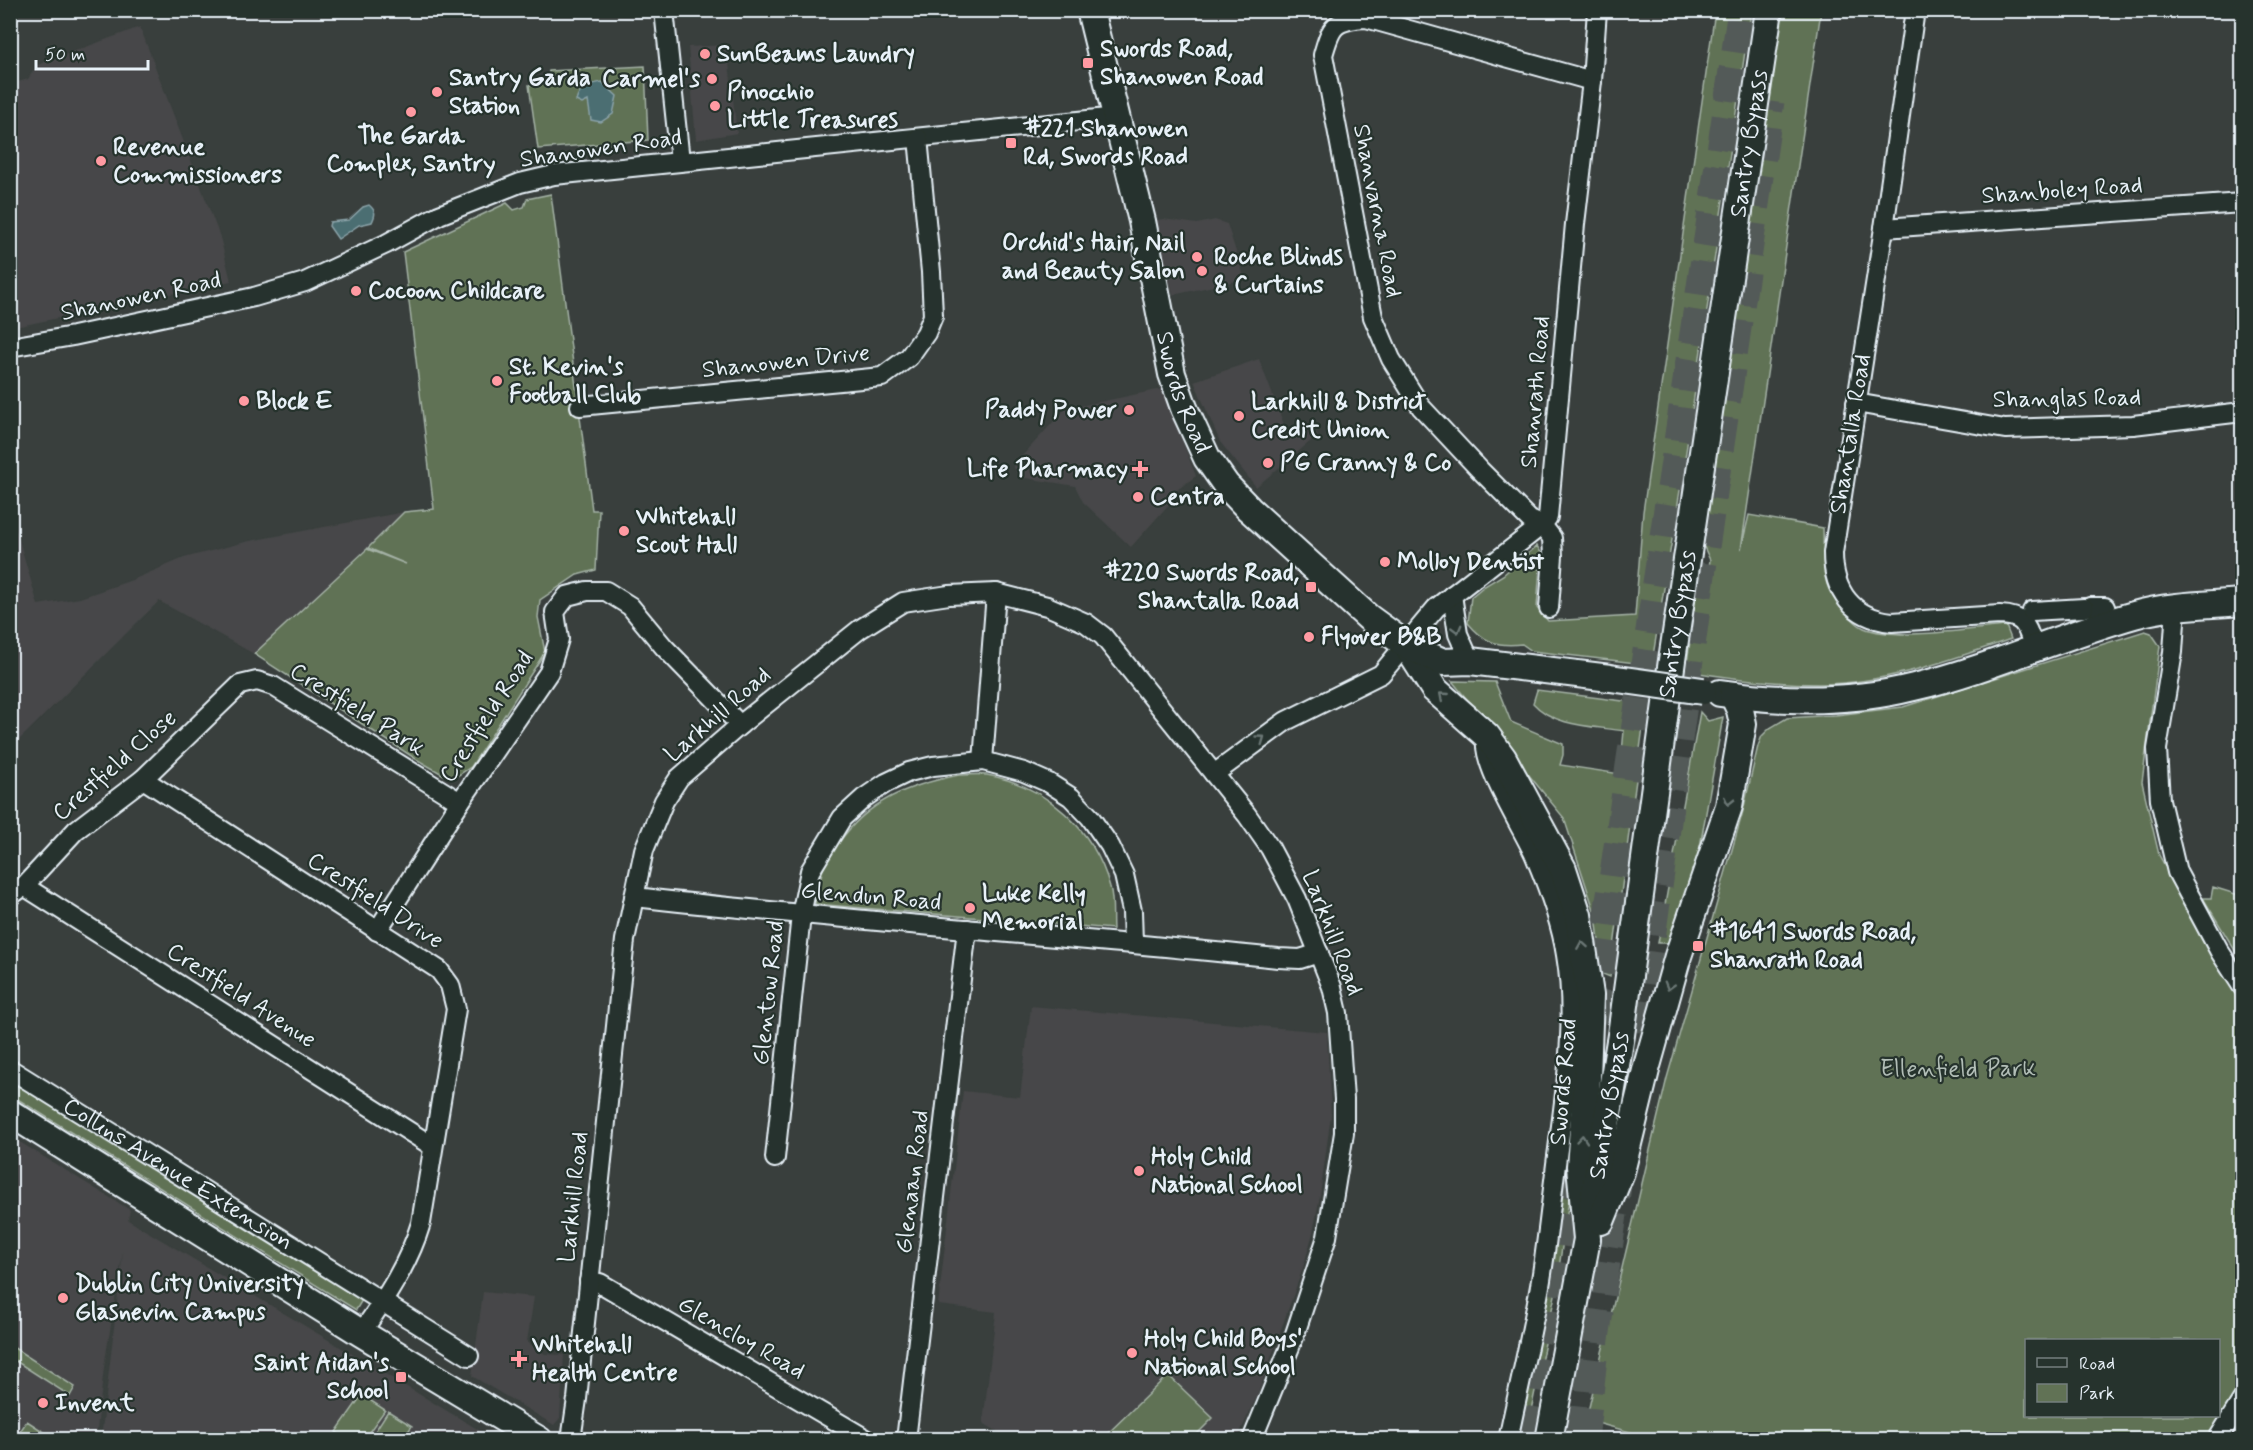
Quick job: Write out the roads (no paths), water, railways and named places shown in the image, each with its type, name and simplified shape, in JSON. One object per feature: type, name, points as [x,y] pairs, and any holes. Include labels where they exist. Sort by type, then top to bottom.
[{"type":"main road","name":"Swords Road","points":[[1090,10],[1142,221],[1172,374],[1184,408],[1207,458],[1226,485],[1249,509],[1370,618],[1406,645],[1434,689],[1487,736],[1503,758],[1563,869],[1578,915],[1590,995],[1587,1078],[1580,1166],[1587,1239],[1549,1440]]},
{"type":"main road","name":"Santry Bypass","points":[[1587,1239],[1605,1143],[1621,1035],[1672,660],[1769,10]]},
{"type":"main road","points":[[1406,645],[1443,662],[1470,661],[1777,700],[1858,697],[1912,688],[1950,677],[2072,635],[2087,612],[2135,615],[2176,607],[2242,602]]},
{"type":"main road","name":"Swords Road","points":[[1587,1239],[1602,1220],[1621,1172],[1647,1066],[1678,956],[1729,806],[1743,724],[1733,695]]},
{"type":"main road","points":[[1740,743],[1763,717],[1802,699]]},
{"type":"main road","name":"Collins Avenue Extension","points":[[10,1113],[361,1333],[539,1440]]},
{"type":"street","points":[[664,10],[680,161]]},
{"type":"street","name":"Shanrath Road","points":[[1542,525],[1548,517],[1551,499],[1575,224],[1592,81],[1597,10]]},
{"type":"street","name":"Shantalla Road","points":[[1915,10],[1884,228],[1833,553],[1836,581],[1854,608],[1877,620],[1893,622],[2000,615],[2017,617],[2025,624],[2034,648]]},
{"type":"street","name":"Shanvarna Road","points":[[1542,525],[1530,519],[1421,407],[1391,360],[1373,317],[1323,55],[1328,38],[1337,24],[1346,19],[1365,18],[1592,81]]},
{"type":"street","name":"Shanowen Road","points":[[10,347],[73,336],[254,297],[305,282],[386,244],[439,215],[520,183],[554,175],[1117,117]]},
{"type":"street","name":"Shanowen Drive","points":[[580,406],[882,377],[909,357],[926,333],[933,316],[918,138]]},
{"type":"street","name":"Shanboley Road","points":[[1884,228],[2242,203]]},
{"type":"street","name":"Shanglas Road","points":[[1856,403],[2005,429],[2133,425],[2242,412]]},
{"type":"street","points":[[1214,774],[1286,721],[1381,674],[1436,608],[1542,525],[1552,538],[1549,608]]},
{"type":"street","name":"Crestfield Road","points":[[377,931],[460,802],[549,672],[559,639],[555,612],[567,596],[587,591],[606,591],[630,606],[664,647],[741,725]]},
{"type":"street","points":[[983,761],[996,593]]},
{"type":"street","name":"Larkhill Road","points":[[571,1440],[625,940],[644,850],[664,801],[680,778],[741,725],[860,629],[903,602],[950,595],[996,593],[1047,606],[1086,623],[1103,636],[1214,774],[1270,848],[1297,899],[1332,987],[1338,1013],[1344,1133],[1326,1237],[1293,1337],[1252,1440]]},
{"type":"street","points":[[1452,595],[1458,634],[1470,661]]},
{"type":"street","points":[[2176,607],[2173,652],[2157,749],[2160,800],[2177,872],[2220,952],[2242,986]]},
{"type":"street","points":[[2032,611],[2087,612]]},
{"type":"street","points":[[2072,635],[2087,612]]},
{"type":"street","name":"Crestfield Close","points":[[17,891],[76,830],[143,779],[240,685],[257,681]]},
{"type":"street","name":"Crestfield Park","points":[[257,681],[273,686],[460,802]]},
{"type":"street","name":"Swords Road","points":[[1487,736],[1486,751],[1550,894],[1566,956],[1570,996],[1570,1033],[1564,1101],[1541,1280],[1508,1440]]},
{"type":"street","name":"Glentow Road","points":[[776,1158],[801,915],[810,871],[842,818],[864,798],[886,783],[909,772],[933,766],[983,761],[1024,772],[1049,783],[1071,797],[1090,817],[1110,846],[1124,875],[1132,911],[1133,943]]},
{"type":"street","name":"Crestfield Drive","points":[[143,779],[439,970],[450,986],[456,1009],[421,1222],[413,1248],[384,1301],[361,1333]]},
{"type":"street","name":"Crestfield Avenue","points":[[17,891],[432,1146]]},
{"type":"street","name":"Glendun Road","points":[[633,897],[801,915],[1133,943],[1278,958],[1300,959],[1318,953]]},
{"type":"street","name":"Glenaan Road","points":[[906,1440],[967,930]]},
{"type":"street","name":"Collins Avenue Extension","points":[[10,1069],[469,1356]]},
{"type":"street","name":"Glencloy Road","points":[[589,1281],[600,1283],[868,1440]]},
{"type":"street","points":[[2217,1440],[2242,1400]]},
{"type":"water","points":[[602,82],[617,96],[613,114],[601,122],[591,120],[588,101],[582,104],[576,101],[585,87]]},
{"type":"water","points":[[369,205],[375,213],[372,222],[359,225],[338,239],[329,226],[330,222],[349,220],[363,207]]},
{"type":"tunnel","points":[[1594,1022],[1744,10]]},
{"type":"tunnel","points":[[1623,1129],[1693,616],[1768,101]]},
{"type":"tunnel","points":[[1532,1440],[1576,1145]]},
{"type":"tunnel","points":[[1582,1440],[1593,1339],[1615,1186]]},
{"type":"place","name":"SunBeams Laundry","points":[[705,54]]},
{"type":"place","name":"Swords Road, Shanowen Road","points":[[1088,63]]},
{"type":"place","name":"Carmel's","points":[[712,79]]},
{"type":"place","name":"Santry Garda Station","points":[[437,92]]},
{"type":"place","name":"Pinocchio Little Treasures","points":[[715,106]]},
{"type":"place","name":"The Garda Complex, Santry","points":[[411,112]]},
{"type":"place","name":"#221 Shanowen Rd, Swords Road","points":[[1011,143]]},
{"type":"place","name":"Revenue Commissioners","points":[[101,161]]},
{"type":"place","name":"Orchid's Hair, Nail and Beauty Salon","points":[[1197,257]]},
{"type":"place","name":"Roche Blinds & Curtains","points":[[1202,271]]},
{"type":"place","name":"Cocoon Childcare","points":[[356,291]]},
{"type":"place","name":"St. Kevin's Football Club","points":[[497,381]]},
{"type":"place","name":"Block E","points":[[244,401]]},
{"type":"place","name":"Paddy Power","points":[[1129,410]]},
{"type":"place","name":"Larkhill & District Credit Union","points":[[1239,416]]},
{"type":"place","name":"PG Cranny & Co","points":[[1268,463]]},
{"type":"place","name":"Life Pharmacy","points":[[1140,469]]},
{"type":"place","name":"Centra","points":[[1138,497]]},
{"type":"place","name":"Whitehall Scout Hall","points":[[624,531]]},
{"type":"place","name":"Molloy Dentist","points":[[1385,562]]},
{"type":"place","name":"#220 Swords Road, Shantalla Road","points":[[1311,587]]},
{"type":"place","name":"Flyover B&B","points":[[1309,637]]},
{"type":"place","name":"Luke Kelly Memorial","points":[[970,908]]},
{"type":"place","name":"#1641 Swords Road, Shanrath Road","points":[[1698,946]]},
{"type":"place","name":"Holy Child National School","points":[[1139,1171]]},
{"type":"place","name":"Dublin City University Glasnevin Campus","points":[[63,1298]]},
{"type":"place","name":"Holy Child Boys' National School","points":[[1132,1353]]},
{"type":"place","name":"Whitehall Health Centre","points":[[519,1359]]},
{"type":"place","name":"Saint Aidan's School","points":[[401,1377]]},
{"type":"place","name":"Invent","points":[[43,1403]]},
{"type":"park label","name":"Ellenfield Park","points":[[1958,1069]]}]
